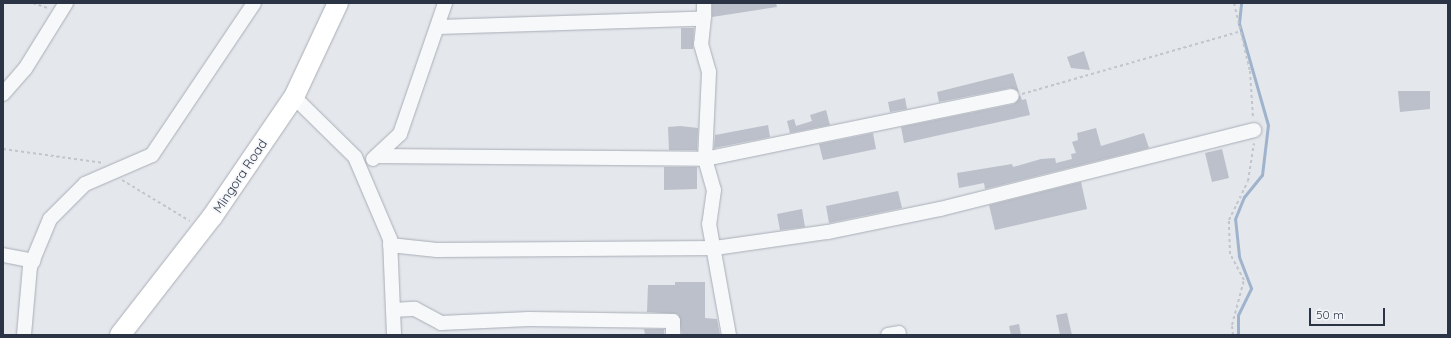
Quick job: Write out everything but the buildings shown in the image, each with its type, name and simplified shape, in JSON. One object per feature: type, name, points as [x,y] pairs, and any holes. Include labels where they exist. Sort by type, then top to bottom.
[{"type":"highway","name":"Mingora Road","points":[[120,335],[204,228],[294,97],[338,3]]},
{"type":"street","points":[[24,335],[33,261],[50,218],[85,184],[115,169],[152,155],[254,3]]},
{"type":"street","points":[[360,169],[377,156],[400,134],[445,3]]},
{"type":"street","points":[[3,94],[25,69],[63,8]]},
{"type":"street","points":[[438,27],[704,10],[701,44],[709,72],[705,159],[714,190],[709,224],[729,335]]},
{"type":"street","points":[[377,156],[705,159],[1012,96]]},
{"type":"street","points":[[294,97],[355,157],[390,245],[394,335]]},
{"type":"street","points":[[390,245],[437,250],[714,248],[828,232],[940,209],[1254,130]]},
{"type":"street","points":[[3,254],[33,261]]},
{"type":"street","points":[[393,310],[415,309],[441,323],[529,319],[673,321],[673,335]]},
{"type":"path","points":[[33,3],[63,8]]},
{"type":"path","points":[[1233,335],[1232,325],[1244,280],[1230,254],[1229,220],[1248,181],[1254,130],[1250,71],[1238,32],[1234,3]]},
{"type":"path","points":[[1012,96],[1238,32]]},
{"type":"path","points":[[3,148],[85,157],[115,169],[138,192],[204,228]]},
{"type":"waterway","points":[[1238,335],[1238,315],[1251,288],[1239,256],[1235,219],[1244,197],[1262,175],[1268,125],[1239,23],[1241,3]]}]
